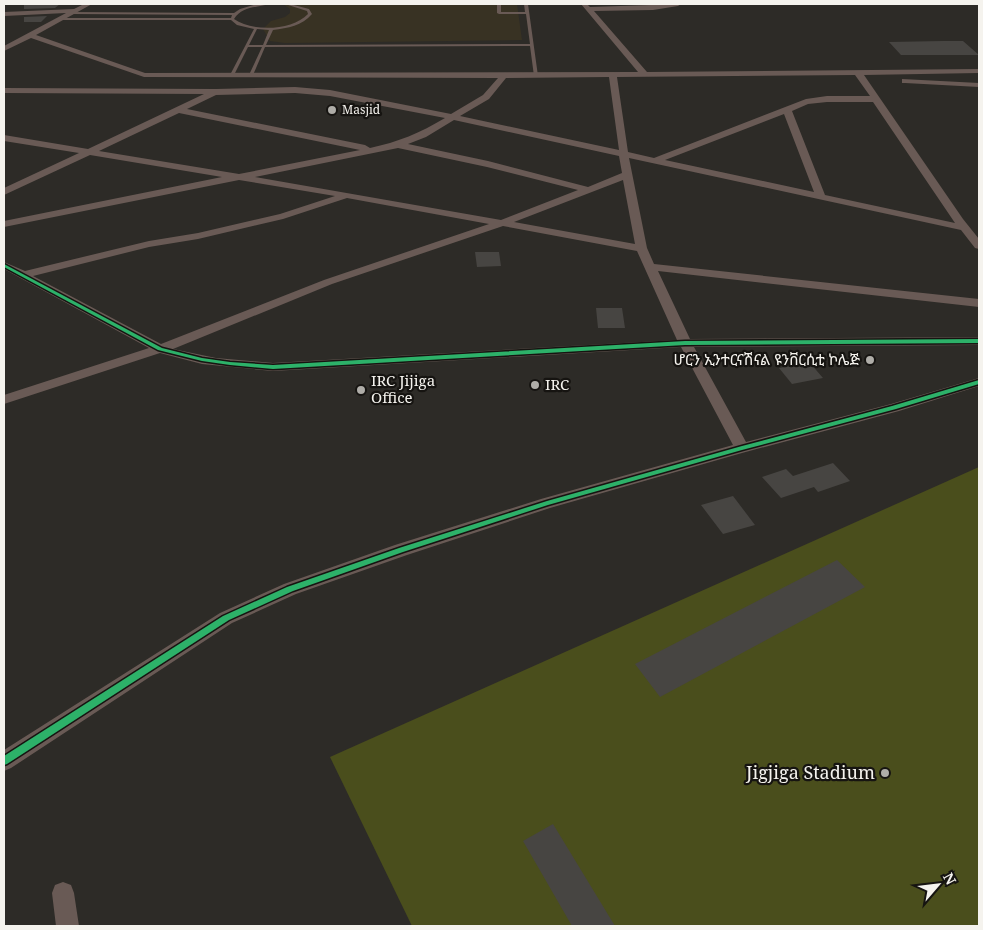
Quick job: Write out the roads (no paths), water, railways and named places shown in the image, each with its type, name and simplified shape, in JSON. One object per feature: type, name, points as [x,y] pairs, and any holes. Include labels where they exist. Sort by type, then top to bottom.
[{"type":"street","points":[[4,49],[89,4]]},
{"type":"street","points":[[586,6],[653,8],[678,4]]},
{"type":"street","points":[[586,6],[645,75]]},
{"type":"street","points":[[4,14],[73,12]]},
{"type":"street","points":[[30,35],[144,75],[859,75],[979,71]]},
{"type":"street","points":[[4,42],[17,42]]},
{"type":"street","points":[[613,75],[627,175],[641,248],[685,342],[742,448]]},
{"type":"street","points":[[859,75],[979,84]]},
{"type":"street","points":[[859,75],[979,246]]},
{"type":"street","points":[[4,224],[398,145],[423,135],[486,97],[504,76]]},
{"type":"street","points":[[4,90],[216,92],[295,90],[330,93],[453,117],[965,228]]},
{"type":"street","points":[[4,192],[216,92]]},
{"type":"street","points":[[655,161],[806,102],[828,99],[876,100]]},
{"type":"street","points":[[178,110],[372,149]]},
{"type":"street","points":[[788,110],[820,197]]},
{"type":"street","points":[[4,138],[347,195],[641,248]]},
{"type":"street","points":[[398,145],[488,164],[589,190]]},
{"type":"street","points":[[4,400],[160,348],[328,282],[502,223],[627,175]]},
{"type":"street","points":[[4,277],[283,216],[347,195]]},
{"type":"street","points":[[4,265],[160,348],[186,357],[215,363],[272,367],[685,342],[979,341]]},
{"type":"street","points":[[650,267],[979,303]]},
{"type":"street","points":[[4,761],[226,618],[290,590],[401,550],[547,503],[742,448],[894,408],[979,382]]},
{"type":"street","points":[[62,893],[68,926]]},
{"type":"lane","points":[[73,12],[234,14],[247,7],[267,4]]},
{"type":"lane","points":[[60,19],[232,19],[242,26],[272,28],[293,25],[308,18],[310,14],[308,10],[287,4]]},
{"type":"lane","points":[[499,4],[499,13],[527,14]]},
{"type":"lane","points":[[526,4],[536,76]]},
{"type":"lane","points":[[232,19],[234,14]]},
{"type":"lane","points":[[232,75],[256,28]]},
{"type":"lane","points":[[251,75],[272,28]]},
{"type":"lane","points":[[246,46],[531,45]]},
{"type":"place","name":"Masjid","points":[[332,110]]},
{"type":"place","name":"ሆርን ኢንተርናሽናል ዩንቨርሲቲ ኮሌጅ","points":[[870,360]]},
{"type":"place","name":"IRC","points":[[535,385]]},
{"type":"place","name":"IRC Jijiga Office","points":[[361,390]]},
{"type":"place","name":"Jigjiga Stadium","points":[[885,773]]}]
